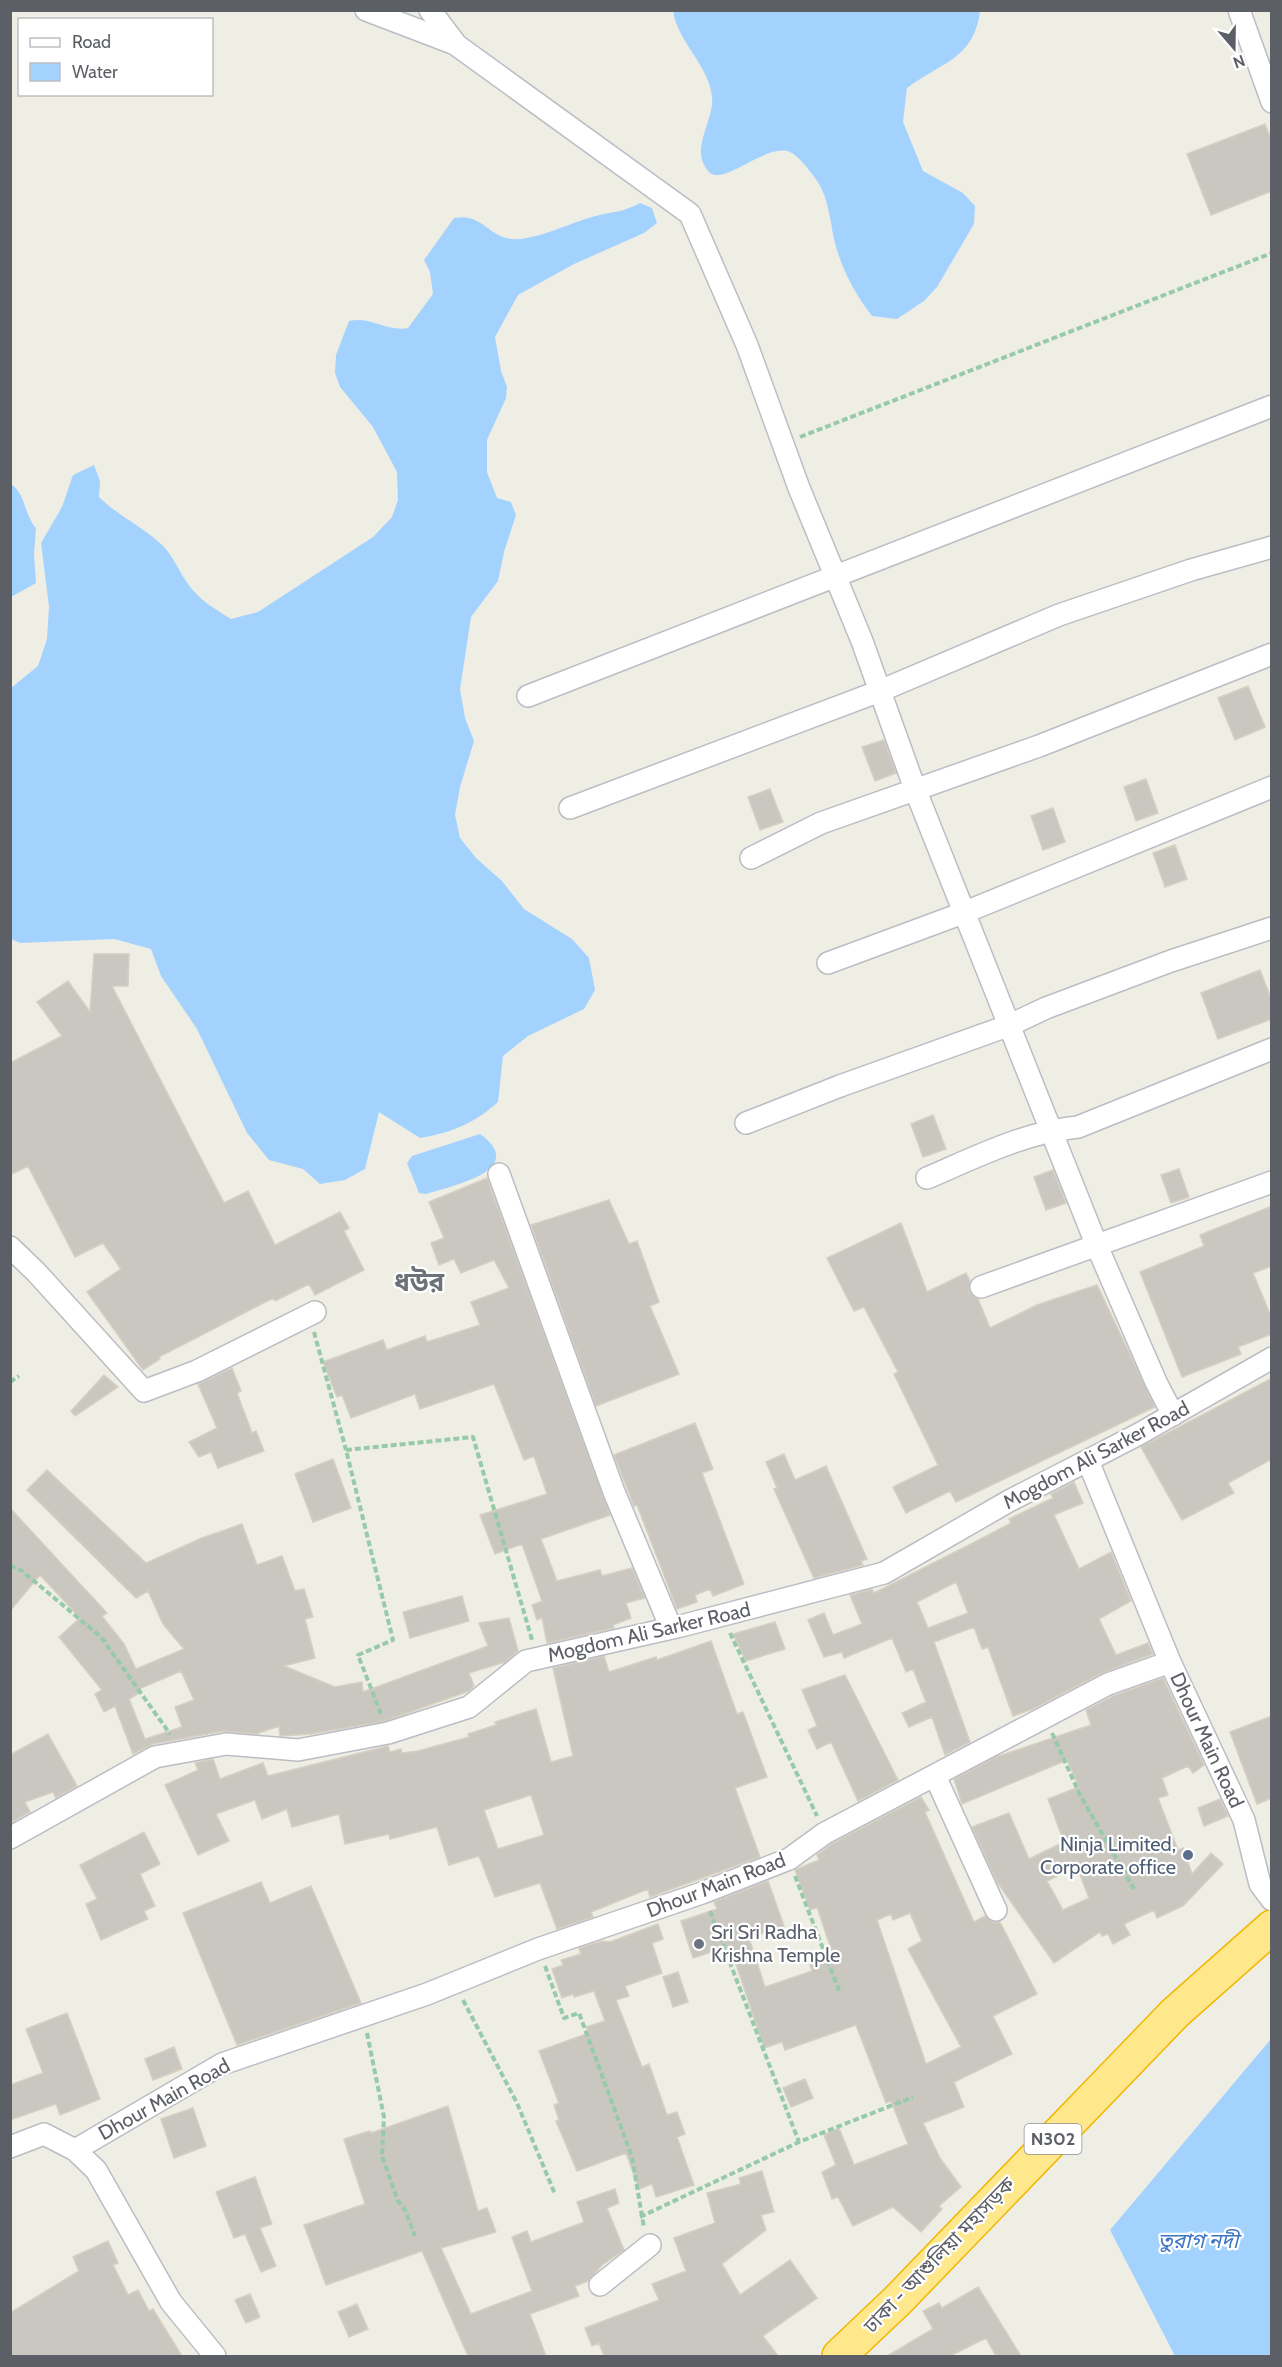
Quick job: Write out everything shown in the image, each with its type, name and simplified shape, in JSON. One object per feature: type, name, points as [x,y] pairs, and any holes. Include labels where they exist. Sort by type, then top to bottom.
[{"type":"highway","name":"ঢাকা - আশুলিয়া মহাসড়ক","points":[[839,2356],[898,2300],[1175,2013],[1272,1927]]},
{"type":"street","points":[[366,10],[455,44],[690,214],[747,345],[783,444],[880,691],[915,789],[1050,1130],[1097,1246],[1156,1382],[1173,1415]]},
{"type":"street","points":[[430,10],[455,44]]},
{"type":"street","points":[[1239,10],[1271,97]]},
{"type":"street","points":[[528,696],[1272,406]]},
{"type":"street","points":[[570,808],[880,691],[1059,615],[1191,570],[1272,547]]},
{"type":"street","points":[[751,858],[821,823],[1039,746],[1272,654]]},
{"type":"street","points":[[828,963],[963,913],[1272,787]]},
{"type":"street","points":[[746,1123],[893,1065],[1010,1025],[1046,1008],[1171,961],[1272,928]]},
{"type":"street","points":[[927,1178],[991,1150],[1050,1130],[1078,1127],[1272,1049]]},
{"type":"street","points":[[498,1174],[614,1492],[670,1628]]},
{"type":"street","points":[[981,1287],[1272,1182]]},
{"type":"street","points":[[10,1247],[36,1272],[144,1391],[197,1371],[312,1314]]},
{"type":"street","name":"Mogdom Ali Sarker Road","points":[[16,1827],[155,1757],[226,1744],[298,1750],[388,1733],[469,1707],[526,1661],[721,1616],[884,1573],[1009,1500],[1088,1461],[1272,1358]]},
{"type":"street","points":[[1088,1461],[1170,1662]]},
{"type":"street","name":"Dhour Main Road","points":[[75,2150],[222,2064],[454,1982],[538,1949],[702,1893],[789,1859],[825,1833],[1108,1684],[1170,1662],[1244,1820],[1260,1884],[1272,1900]]},
{"type":"street","points":[[935,1776],[996,1910]]},
{"type":"street","points":[[10,2147],[44,2134],[75,2150],[96,2169],[171,2302],[215,2356]]},
{"type":"street","points":[[600,2285],[650,2245]]},
{"type":"path","points":[[783,444],[1272,253]]},
{"type":"path","points":[[312,1314],[393,1640],[358,1655],[388,1733]]},
{"type":"path","points":[[10,1382],[19,1376]]},
{"type":"path","points":[[346,1450],[473,1437],[537,1658]]},
{"type":"path","points":[[10,1565],[22,1571],[101,1637],[182,1752]]},
{"type":"path","points":[[721,1616],[825,1833]]},
{"type":"path","points":[[1046,1718],[1080,1795],[1134,1889]]},
{"type":"path","points":[[789,1859],[840,1993]]},
{"type":"path","points":[[702,1893],[799,2142]]},
{"type":"path","points":[[538,1949],[564,2018],[579,2013],[606,2083],[632,2157],[640,2217],[650,2245]]},
{"type":"path","points":[[454,1982],[517,2103],[555,2194]]},
{"type":"path","points":[[363,2015],[384,2117],[382,2156],[398,2201],[405,2210],[415,2236]]},
{"type":"path","points":[[640,2217],[799,2142],[913,2097]]},
{"type":"water","points":[[673,11],[980,11],[977,27],[963,50],[907,88],[903,122],[923,171],[963,193],[975,206],[974,224],[937,287],[924,301],[897,319],[872,316],[841,263],[820,185],[804,164],[790,152],[770,153],[724,174],[716,175],[709,172],[703,163],[701,154],[712,106],[710,85],[676,23]]},
{"type":"water","points":[[640,203],[652,208],[657,223],[644,233],[574,264],[518,295],[495,337],[501,371],[507,387],[506,398],[487,440],[487,472],[497,498],[511,502],[516,515],[504,552],[498,581],[471,617],[460,689],[465,718],[474,741],[460,787],[455,815],[460,838],[476,858],[502,881],[524,909],[572,939],[589,958],[595,990],[584,1009],[528,1036],[503,1056],[498,1102],[480,1116],[452,1130],[420,1138],[379,1112],[365,1169],[345,1180],[320,1184],[303,1169],[269,1160],[247,1133],[197,1029],[161,976],[151,949],[114,939],[20,943],[11,939],[11,688],[38,666],[47,639],[49,607],[41,543],[62,507],[73,475],[94,465],[100,481],[99,497],[162,545],[192,590],[202,599],[231,619],[258,612],[373,537],[392,517],[398,500],[397,472],[373,427],[340,387],[335,373],[336,355],[349,321],[364,321],[400,329],[408,328],[433,294],[430,272],[424,260],[454,218],[472,219],[504,237],[521,239],[592,217],[621,211]]},
{"type":"water","points":[[11,484],[20,493],[36,528],[34,554],[36,583],[11,597]]},
{"type":"water","points":[[480,1134],[493,1147],[496,1157],[491,1167],[467,1181],[426,1194],[419,1193],[407,1163],[412,1156]]},
{"type":"water","name":"তুরাগ নদী","points":[[1271,2039],[1271,2356],[1175,2356],[1110,2230]]},
{"type":"building","points":[[1265,124],[1272,141],[1272,191],[1211,215],[1187,154]]},
{"type":"building","points":[[1248,686],[1265,727],[1235,740],[1218,698]]},
{"type":"building","points":[[884,740],[896,773],[875,781],[862,747]]},
{"type":"building","points":[[1146,779],[1158,813],[1136,821],[1124,787]]},
{"type":"building","points":[[770,789],[783,822],[760,830],[748,797]]},
{"type":"building","points":[[1053,808],[1065,842],[1043,850],[1031,816]]},
{"type":"building","points":[[1175,845],[1187,879],[1165,887],[1153,853]]},
{"type":"building","points":[[94,954],[129,954],[128,986],[112,986],[224,1203],[248,1191],[275,1245],[340,1212],[349,1228],[344,1231],[364,1270],[315,1295],[309,1284],[275,1301],[273,1298],[159,1357],[160,1359],[143,1370],[87,1292],[121,1269],[103,1243],[75,1257],[28,1166],[10,1175],[10,1063],[62,1036],[37,1002],[68,981],[90,1012]]},
{"type":"building","points":[[1260,970],[1272,1001],[1272,1019],[1218,1039],[1201,993]]},
{"type":"building","points":[[933,1115],[946,1149],[923,1157],[911,1124]]},
{"type":"building","points":[[1179,1169],[1189,1197],[1171,1203],[1161,1175]]},
{"type":"building","points":[[1053,1170],[1066,1203],[1046,1210],[1034,1177]]},
{"type":"building","points":[[487,1178],[610,1515],[541,1539],[557,1581],[600,1570],[602,1576],[632,1568],[645,1598],[626,1603],[631,1618],[613,1625],[614,1628],[547,1643],[542,1618],[537,1620],[532,1605],[542,1601],[522,1544],[495,1554],[480,1515],[547,1494],[534,1456],[524,1460],[494,1384],[420,1409],[415,1394],[351,1418],[342,1395],[337,1397],[323,1362],[383,1340],[387,1350],[425,1336],[427,1342],[480,1325],[471,1302],[509,1288],[494,1260],[461,1273],[454,1259],[439,1265],[431,1243],[444,1238],[429,1202]]},
{"type":"building","points":[[609,1200],[629,1244],[637,1241],[659,1302],[650,1306],[679,1374],[596,1406],[531,1225]]},
{"type":"building","points":[[1272,1206],[1272,1266],[1253,1273],[1272,1319],[1272,1334],[1238,1347],[1241,1354],[1182,1377],[1140,1272],[1204,1246],[1200,1235]]},
{"type":"building","points":[[901,1223],[927,1292],[966,1273],[970,1281],[969,1292],[978,1299],[990,1328],[1037,1305],[1097,1285],[1155,1407],[956,1502],[950,1491],[906,1513],[893,1487],[938,1465],[894,1374],[898,1372],[864,1307],[854,1311],[827,1258]]},
{"type":"building","points":[[232,1368],[241,1391],[237,1393],[252,1433],[256,1431],[264,1451],[218,1468],[211,1452],[199,1457],[189,1442],[217,1428],[198,1384]]},
{"type":"building","points":[[104,1375],[118,1387],[75,1416],[71,1411]]},
{"type":"building","points":[[1272,1378],[1272,1459],[1228,1483],[1234,1493],[1182,1520],[1141,1447]]},
{"type":"building","points":[[695,1423],[713,1469],[702,1473],[744,1584],[713,1596],[710,1589],[695,1595],[697,1602],[677,1609],[637,1505],[634,1506],[614,1455]]},
{"type":"building","points":[[784,1454],[795,1480],[826,1466],[867,1559],[861,1561],[863,1565],[814,1578],[774,1489],[777,1488],[766,1462]]},
{"type":"building","points":[[333,1459],[351,1508],[313,1522],[295,1474]]},
{"type":"building","points":[[47,1470],[146,1563],[202,1538],[242,1524],[257,1565],[282,1556],[295,1591],[304,1589],[313,1617],[305,1619],[315,1658],[284,1666],[335,1687],[362,1682],[363,1692],[488,1646],[479,1623],[509,1618],[518,1651],[505,1662],[469,1673],[474,1686],[469,1691],[385,1721],[311,1734],[280,1736],[279,1726],[256,1734],[224,1731],[153,1744],[133,1754],[115,1706],[104,1712],[95,1694],[102,1690],[59,1637],[80,1618],[40,1575],[10,1611],[10,1508],[107,1613],[102,1616],[124,1644],[136,1669],[184,1649],[163,1624],[148,1591],[136,1598],[27,1490]],"holes":[[[181,1671],[194,1700],[175,1707],[182,1727],[145,1739],[129,1699],[141,1692],[139,1689]]]},
{"type":"building","points":[[1074,1482],[1083,1503],[1054,1515],[1079,1569],[1111,1552],[1131,1601],[1099,1619],[1116,1655],[1148,1643],[1153,1654],[1102,1673],[1033,1709],[1013,1716],[988,1647],[982,1649],[974,1627],[934,1642],[970,1742],[945,1755],[932,1717],[909,1727],[902,1713],[926,1702],[913,1669],[906,1672],[892,1638],[844,1658],[842,1652],[824,1657],[808,1620],[824,1613],[833,1635],[862,1624],[850,1595],[872,1589],[874,1593],[1011,1523],[1009,1519],[1053,1498],[1051,1494]],"holes":[[[956,1582],[968,1613],[928,1628],[917,1602]]]},
{"type":"building","points":[[462,1596],[469,1621],[410,1638],[403,1612]]},
{"type":"building","points":[[775,1622],[785,1649],[746,1661],[733,1634]]},
{"type":"building","points":[[711,1641],[737,1714],[743,1712],[767,1777],[735,1788],[760,1857],[650,1897],[648,1889],[591,1912],[593,1917],[557,1929],[540,1883],[495,1897],[479,1856],[449,1865],[437,1827],[390,1839],[389,1834],[345,1844],[339,1814],[292,1827],[287,1809],[262,1819],[255,1800],[216,1814],[229,1841],[198,1855],[165,1785],[198,1770],[195,1763],[213,1759],[220,1779],[263,1763],[268,1776],[388,1746],[390,1752],[401,1749],[402,1753],[418,1751],[469,1737],[468,1734],[496,1725],[495,1722],[536,1709],[551,1762],[573,1756],[553,1668],[604,1656],[609,1672],[656,1657],[657,1660]],"holes":[[[531,1795],[544,1835],[498,1849],[484,1810]]]},
{"type":"building","points":[[845,1675],[898,1780],[858,1801],[831,1742],[817,1749],[808,1730],[817,1726],[802,1690]]},
{"type":"building","points":[[1163,1678],[1204,1765],[1193,1773],[1188,1766],[1162,1778],[1168,1795],[1158,1798],[1178,1850],[1183,1848],[1192,1874],[1211,1853],[1223,1864],[1183,1906],[1157,1918],[1154,1910],[1124,1924],[1130,1935],[1113,1944],[1108,1934],[1102,1936],[1100,1932],[1054,1963],[997,1882],[972,1827],[1009,1813],[1029,1859],[1064,1842],[1048,1799],[1079,1787],[1067,1760],[962,1804],[954,1779],[996,1757],[1091,1725],[1086,1710],[1113,1696]],"holes":[[[1077,1867],[1089,1898],[1063,1910],[1047,1881]]]},
{"type":"building","points":[[1272,1716],[1272,1798],[1257,1804],[1230,1732]]},
{"type":"building","points":[[48,1734],[77,1786],[56,1798],[53,1792],[25,1802],[30,1812],[10,1823],[10,1755]]},
{"type":"building","points":[[921,1797],[929,1810],[925,1812],[974,1922],[985,1916],[994,1923],[1000,1922],[1037,1994],[993,2016],[1012,2054],[954,2082],[964,2107],[923,2123],[940,2158],[961,2187],[939,2206],[942,2209],[921,2232],[893,2207],[853,2226],[838,2197],[832,2199],[822,2172],[836,2165],[824,2135],[839,2128],[854,2165],[908,2144],[891,2101],[886,2103],[856,2025],[785,2050],[782,2042],[764,2048],[730,1946],[693,1958],[681,1921],[717,1909],[714,1902],[768,1881],[784,1926],[749,1938],[765,1987],[812,1971],[810,1965],[833,1955],[817,1907],[810,1910],[795,1870],[819,1860],[817,1855],[833,1843]],"holes":[[[910,1913],[922,1941],[908,1949],[961,2047],[926,2064],[877,1920],[891,1914],[893,1920]]]},
{"type":"building","points":[[1220,1799],[1228,1816],[1204,1826],[1198,1808]]},
{"type":"building","points":[[144,1832],[160,1864],[140,1874],[155,1906],[144,1911],[148,1919],[101,1940],[86,1904],[97,1899],[80,1865]]},
{"type":"building","points":[[261,1882],[270,1903],[311,1886],[361,2003],[237,2045],[183,1913]]},
{"type":"building","points":[[658,1924],[663,1939],[652,1943],[662,1973],[625,1986],[629,1996],[616,2000],[642,2067],[649,2064],[667,2115],[677,2112],[685,2134],[677,2137],[694,2185],[656,2197],[652,2184],[639,2189],[626,2153],[577,2171],[556,2121],[559,2120],[554,2105],[559,2103],[539,2051],[589,2033],[586,2027],[605,2021],[594,1991],[562,1998],[552,1969],[563,1965],[561,1960],[581,1954],[579,1948],[602,1941],[610,1942]]},
{"type":"building","points":[[678,1972],[688,2002],[673,2007],[663,1977]]},
{"type":"building","points":[[67,2013],[100,2099],[60,2115],[56,2104],[10,2120],[10,2085],[43,2073],[26,2029]]},
{"type":"building","points":[[174,2047],[182,2069],[153,2080],[145,2059]]},
{"type":"building","points":[[805,2079],[813,2098],[791,2107],[783,2088]]},
{"type":"building","points":[[448,2106],[478,2211],[487,2208],[496,2232],[441,2248],[471,2314],[532,2291],[512,2237],[527,2231],[531,2242],[584,2222],[577,2202],[615,2189],[619,2203],[607,2208],[624,2250],[602,2265],[588,2281],[575,2286],[579,2296],[530,2314],[546,2356],[468,2356],[422,2251],[326,2285],[304,2225],[365,2204],[344,2139],[370,2131],[371,2133]]},
{"type":"building","points":[[193,2108],[206,2146],[174,2158],[161,2119]]},
{"type":"building","points":[[762,2171],[774,2212],[761,2215],[766,2230],[722,2264],[740,2295],[790,2260],[817,2298],[763,2336],[778,2356],[604,2356],[599,2343],[592,2346],[585,2328],[659,2300],[652,2284],[686,2271],[674,2238],[715,2223],[707,2193],[741,2184],[739,2178]]},
{"type":"building","points":[[255,2177],[272,2224],[260,2228],[276,2266],[261,2272],[245,2234],[234,2238],[216,2192]]},
{"type":"building","points":[[108,2241],[118,2263],[113,2265],[128,2295],[138,2290],[149,2311],[153,2309],[182,2356],[10,2356],[10,2313],[79,2271],[73,2257]]},
{"type":"building","points":[[978,2287],[1021,2356],[996,2356],[986,2338],[950,2356],[887,2356],[933,2329],[923,2311],[939,2303],[942,2308]]},
{"type":"building","points":[[250,2294],[260,2317],[246,2323],[235,2300]]},
{"type":"building","points":[[357,2304],[368,2329],[349,2337],[338,2312]]},
{"type":"place","name":"Ninja Limited, Corporate office","points":[[1188,1855]]},
{"type":"place","name":"Sri Sri Radha Krishna Temple","points":[[699,1944]]},
{"type":"district","name":"ধউর","points":[[419,1282]]}]
